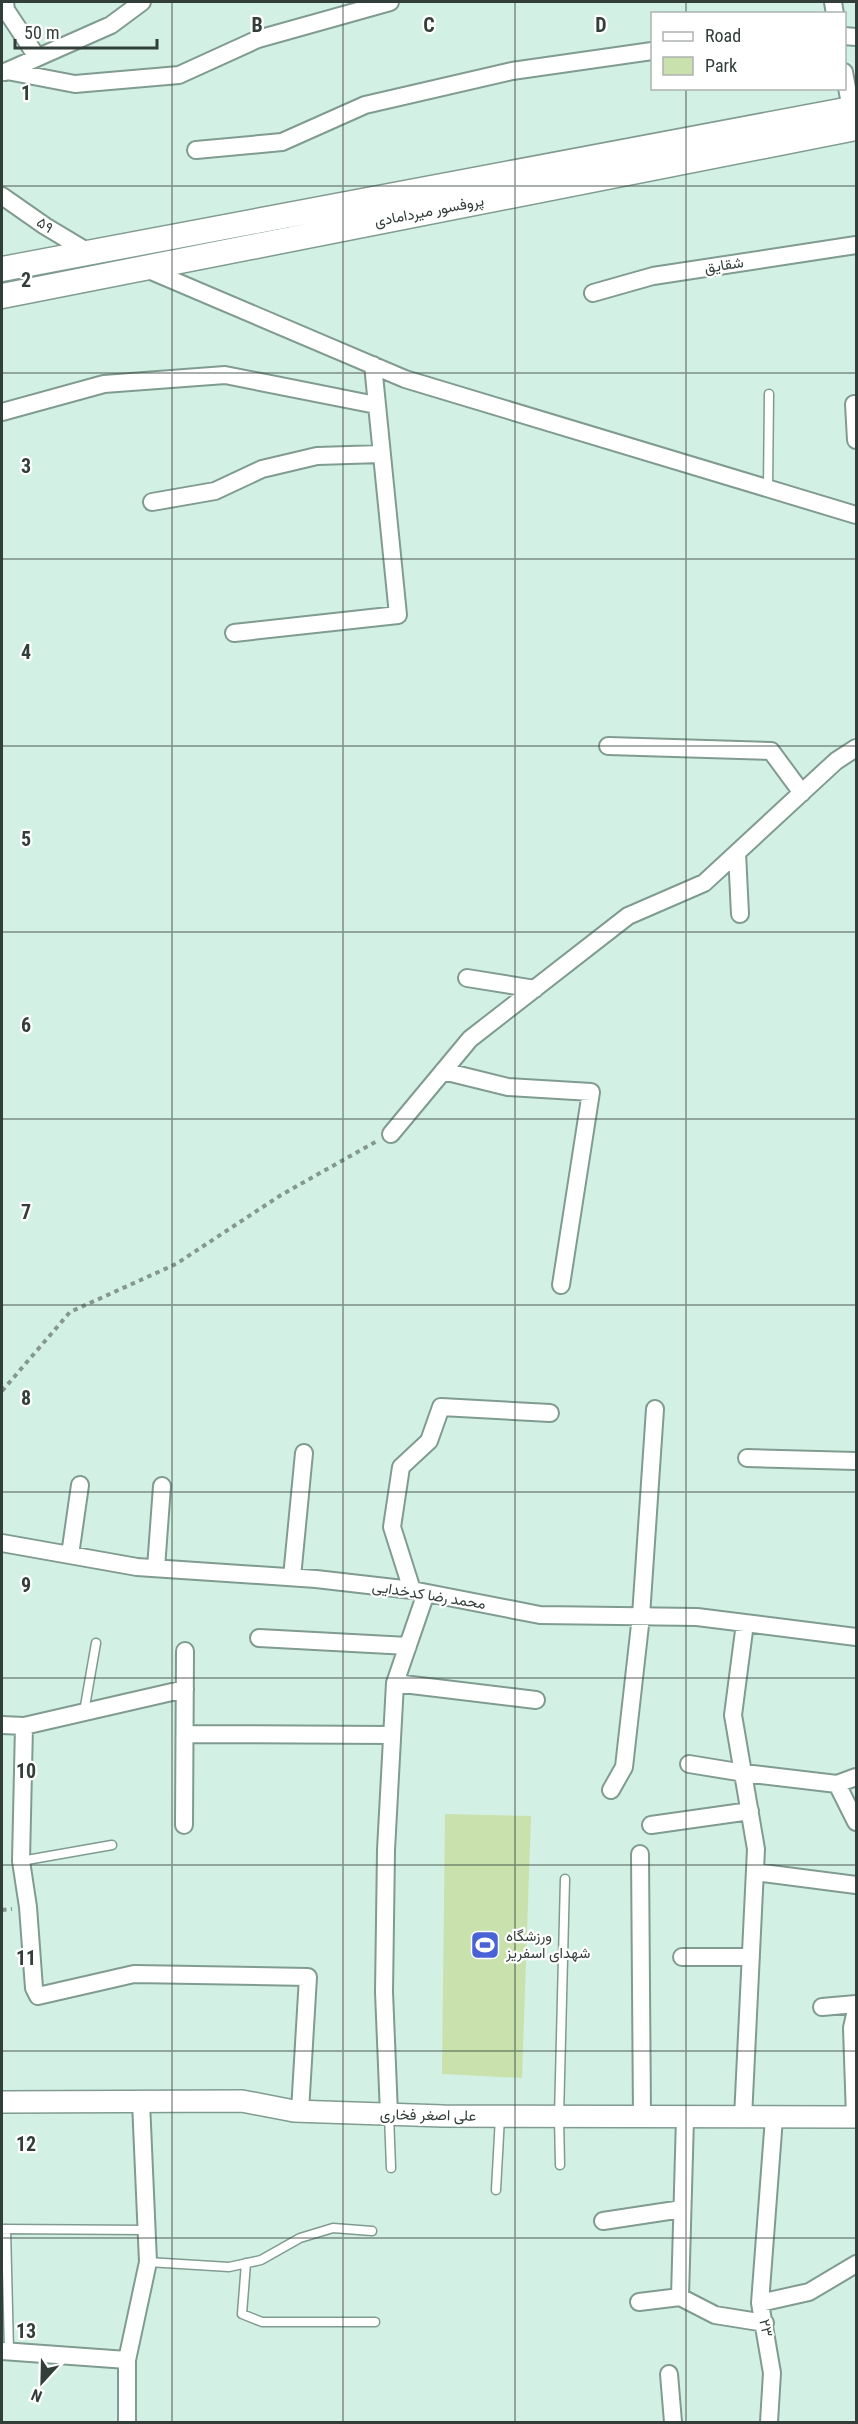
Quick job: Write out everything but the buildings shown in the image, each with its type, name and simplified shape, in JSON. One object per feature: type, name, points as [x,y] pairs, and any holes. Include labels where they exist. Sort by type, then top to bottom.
[{"type":"main road","name":"پروفسور میردامادی","points":[[2,269],[855,118]]},
{"type":"main road","name":"پروفسور میردامادی","points":[[2,296],[855,118]]},
{"type":"street","points":[[5,2],[6,10],[38,57]]},
{"type":"street","points":[[4,73],[111,25],[142,2]]},
{"type":"street","points":[[4,73],[75,84],[178,75],[258,39],[334,9],[390,2]]},
{"type":"street","points":[[196,150],[282,142],[365,105],[512,71],[651,51]]},
{"type":"street","points":[[846,80],[855,118],[856,138]]},
{"type":"street","name":"۵۹","points":[[2,196],[45,226],[90,252]]},
{"type":"street","name":"شقایق","points":[[593,293],[653,276],[856,245]]},
{"type":"street","points":[[142,267],[405,379],[856,515]]},
{"type":"street","points":[[234,633],[398,615],[373,365]]},
{"type":"street","points":[[2,412],[104,384],[225,375],[376,405]]},
{"type":"street","points":[[854,404],[856,440]]},
{"type":"street","points":[[152,502],[214,491],[262,469],[318,456],[381,454]]},
{"type":"street","points":[[608,746],[771,751],[802,793]]},
{"type":"street","points":[[391,1134],[470,1039],[628,916],[704,883],[836,761],[856,748]]},
{"type":"street","points":[[737,853],[740,914]]},
{"type":"street","points":[[467,978],[535,988]]},
{"type":"street","points":[[443,1071],[508,1087],[591,1092],[561,1285]]},
{"type":"street","points":[[389,2114],[384,1992],[386,1850],[392,1735],[395,1683],[408,1647],[419,1591],[392,1527],[401,1467],[429,1440],[441,1407],[550,1413]]},
{"type":"street","points":[[611,1790],[624,1767],[641,1616],[655,1409]]},
{"type":"street","points":[[292,1577],[304,1454]]},
{"type":"street","points":[[747,1458],[856,1461]]},
{"type":"street","points":[[70,1555],[80,1485]]},
{"type":"street","points":[[156,1568],[162,1486]]},
{"type":"street","name":"محمد رضا کدخدایی","points":[[2,1542],[137,1567],[292,1577],[419,1591],[540,1615],[697,1617],[856,1637]]},
{"type":"street","points":[[743,2118],[756,1849],[733,1715],[745,1623]]},
{"type":"street","points":[[259,1638],[408,1647]]},
{"type":"street","points":[[184,1825],[185,1651]]},
{"type":"street","points":[[395,1683],[536,1700]]},
{"type":"street","points":[[2,1725],[24,1726],[185,1689]]},
{"type":"street","points":[[24,1726],[21,1860],[28,1907],[34,1988],[38,1996],[134,1974],[308,1977],[300,2111]]},
{"type":"street","points":[[185,1734],[392,1735]]},
{"type":"street","points":[[689,1764],[837,1784],[856,1777]]},
{"type":"street","points":[[837,1784],[856,1822]]},
{"type":"street","points":[[651,1825],[750,1810]]},
{"type":"street","points":[[640,1854],[642,2117]]},
{"type":"street","points":[[754,1872],[856,1885]]},
{"type":"street","points":[[682,1957],[750,1957]]},
{"type":"street","points":[[822,2007],[856,2004]]},
{"type":"street","points":[[856,2010],[852,2028],[856,2117]]},
{"type":"street","name":"علی اصغر فخاری","points":[[2,2102],[242,2101],[300,2111],[500,2117],[856,2117]]},
{"type":"street","points":[[127,2422],[127,2360],[148,2262],[141,2102]]},
{"type":"street","points":[[680,2297],[685,2118]]},
{"type":"street","points":[[760,2303],[774,2118]]},
{"type":"street","points":[[603,2222],[682,2209]]},
{"type":"street","name":"۲۳","points":[[769,2422],[772,2373],[760,2303],[809,2292],[856,2264]]},
{"type":"street","points":[[639,2302],[680,2297],[715,2315],[765,2323]]},
{"type":"street","points":[[5,2351],[127,2360]]},
{"type":"street","points":[[669,2374],[673,2422]]},
{"type":"lane","points":[[768,488],[769,394]]},
{"type":"lane","points":[[84,1712],[96,1643]]},
{"type":"lane","points":[[21,1860],[112,1845]]},
{"type":"lane","points":[[560,2165],[559,2117],[565,1879]]},
{"type":"lane","points":[[389,2114],[391,2168]]},
{"type":"lane","points":[[496,2190],[500,2117]]},
{"type":"lane","points":[[148,2262],[229,2267],[261,2260],[300,2238],[333,2228],[372,2231]]},
{"type":"lane","points":[[5,2351],[4,2229],[147,2230]]},
{"type":"lane","points":[[246,2264],[242,2314],[262,2322],[375,2322]]},
{"type":"path","points":[[2,1391],[69,1312],[176,1264],[281,1195],[391,1134]]},
{"type":"green space","name":"ورزشگاه شهدای اسفریز","points":[[445,1814],[531,1816],[522,2078],[442,2074]]},
{"type":"place","name":"ورزشگاه شهدای اسفریز","points":[[485,1945]]}]
